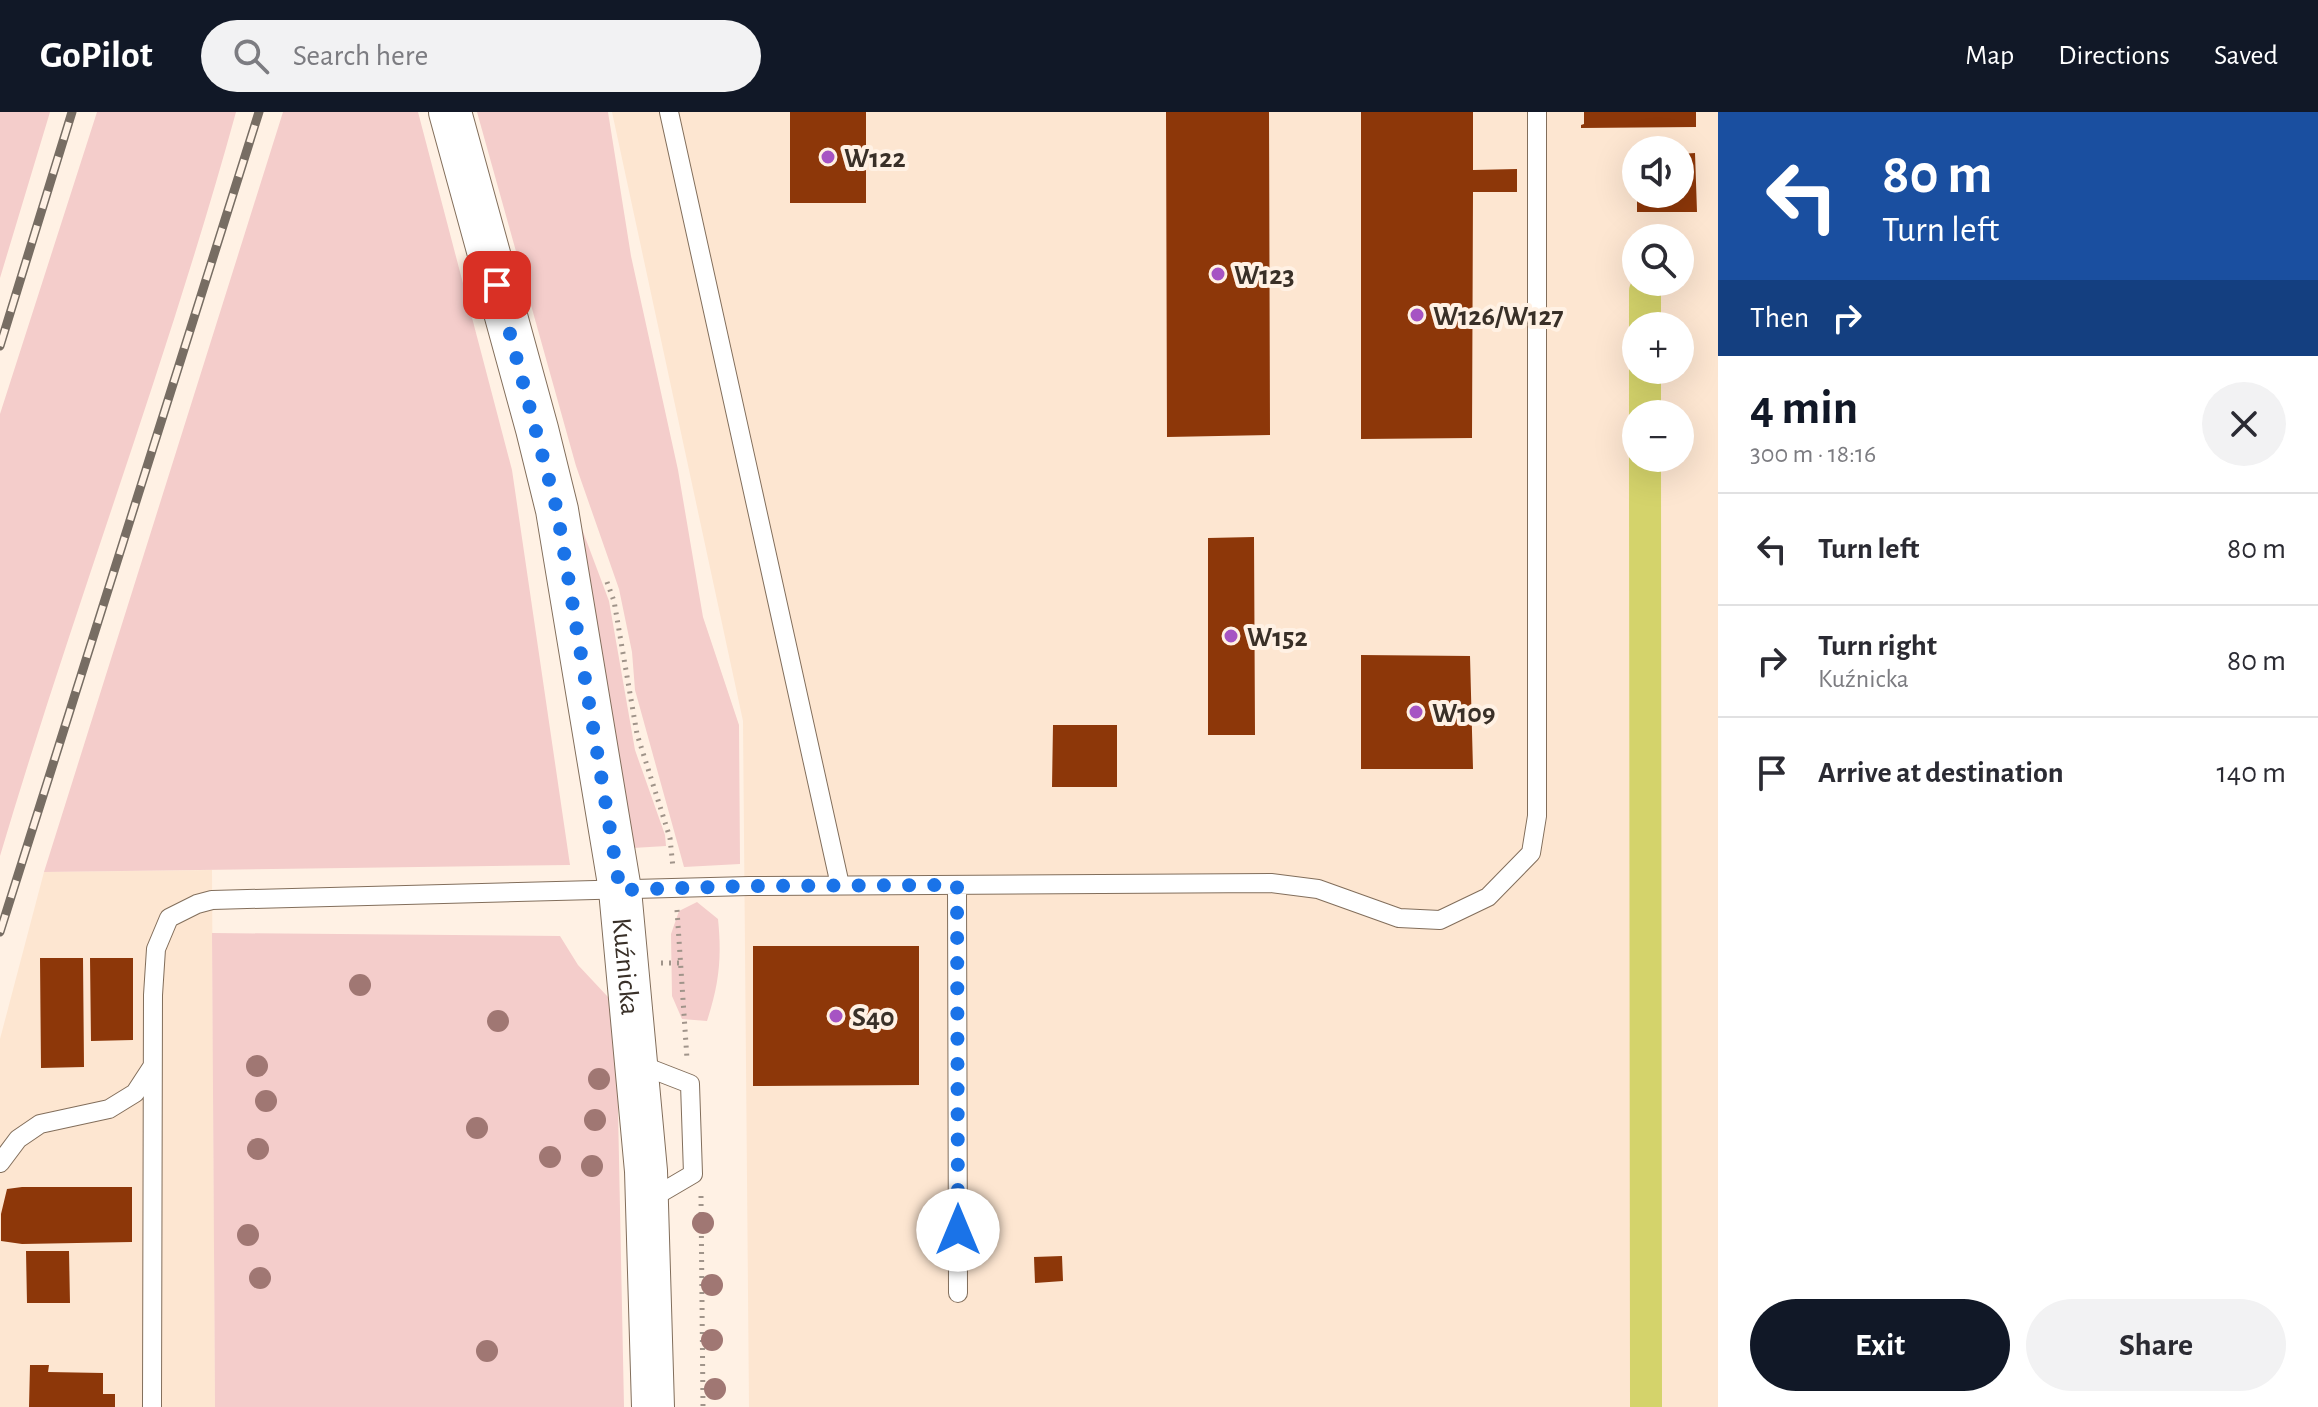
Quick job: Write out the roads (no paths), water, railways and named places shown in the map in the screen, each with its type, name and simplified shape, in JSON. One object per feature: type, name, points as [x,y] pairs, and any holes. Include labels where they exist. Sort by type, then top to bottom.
[{"type":"street","name":"Kuźnicka","points":[[450,112],[557,510],[620,890],[647,1201],[653,1407]]},
{"type":"lane","points":[[669,112],[840,885]]},
{"type":"lane","points":[[152,1407],[156,949],[169,918],[197,904],[212,900],[840,885],[1271,883],[1318,889],[1399,918],[1440,920],[1488,897],[1531,853],[1537,816],[1537,112]]},
{"type":"lane","points":[[957,885],[958,1293]]},
{"type":"lane","points":[[636,1063],[690,1084],[693,1174],[647,1201]]},
{"type":"lane","points":[[0,1163],[18,1139],[40,1124],[109,1109],[135,1093],[153,1065]]},
{"type":"waterway","points":[[1645,296],[1645,312]]},
{"type":"waterway","points":[[1645,384],[1645,400]]},
{"type":"waterway","points":[[1645,472],[1646,1407]]},
{"type":"railway","points":[[0,346],[72,112]]},
{"type":"railway","points":[[0,932],[259,112]]},
{"type":"place","name":"W122","points":[[828,157]]},
{"type":"place","name":"W123","points":[[1218,274]]},
{"type":"place","name":"W126/W127","points":[[1417,315]]},
{"type":"place","name":"W152","points":[[1231,636]]},
{"type":"place","name":"W109","points":[[1416,712]]},
{"type":"place","name":"S40","points":[[836,1016]]}]
